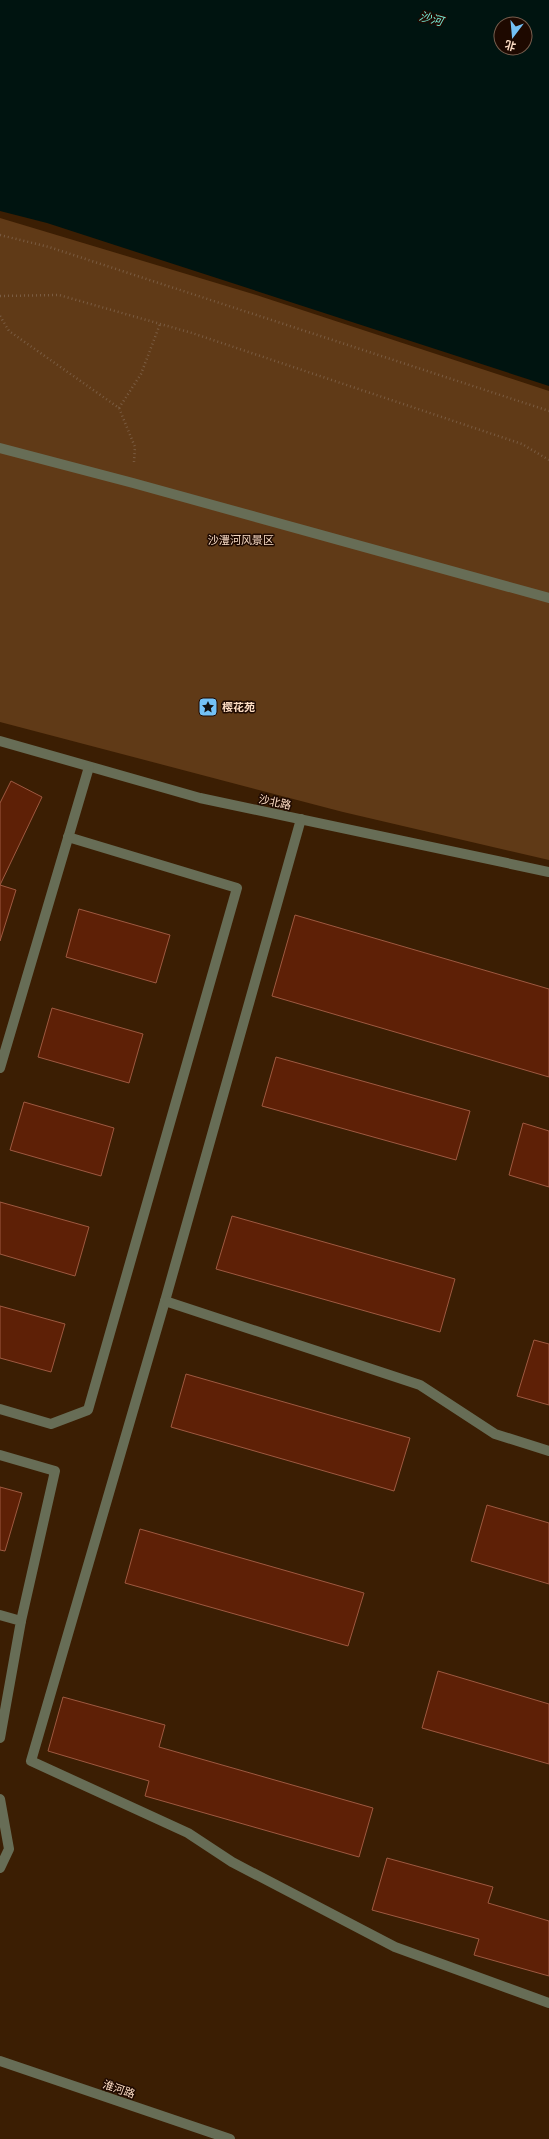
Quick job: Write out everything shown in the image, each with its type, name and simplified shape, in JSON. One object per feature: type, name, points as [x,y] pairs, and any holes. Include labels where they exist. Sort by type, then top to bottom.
[{"type":"street","points":[[0,448],[133,483],[549,598]]},
{"type":"street","name":"沙北路","points":[[0,741],[200,798],[549,872]]},
{"type":"street","points":[[0,1068],[89,766]]},
{"type":"street","points":[[301,819],[165,1301],[31,1761],[188,1833],[232,1862],[395,1947],[549,2003]]},
{"type":"street","points":[[0,1409],[51,1424],[88,1410],[237,888],[68,837]]},
{"type":"street","points":[[165,1301],[420,1384],[496,1434],[549,1451]]},
{"type":"street","points":[[0,1455],[55,1471],[21,1621],[0,1738]]},
{"type":"street","points":[[0,1615],[21,1621]]},
{"type":"street","points":[[0,1799],[9,1850],[0,1868]]},
{"type":"street","name":"淮河路","points":[[0,2061],[230,2139]]},
{"type":"path","points":[[0,235],[49,247],[549,412]]},
{"type":"path","points":[[0,296],[59,295],[192,333],[522,444],[549,460]]},
{"type":"path","points":[[0,316],[9,331],[119,408],[135,447],[133,483]]},
{"type":"path","points":[[119,408],[140,374],[160,324]]},
{"type":"green space","name":"沙澧河风景区","points":[[0,218],[253,294],[549,391],[549,860],[343,812],[0,722]]},
{"type":"water","name":"沙河","points":[[0,0],[549,0],[549,386],[47,223],[0,211]]},
{"type":"building","points":[[11,781],[42,797],[0,885],[0,803]]},
{"type":"building","points":[[0,885],[16,890],[0,941]]},
{"type":"building","points":[[79,909],[170,935],[156,983],[66,957]]},
{"type":"building","points":[[295,915],[549,989],[549,1077],[272,996]]},
{"type":"building","points":[[52,1008],[143,1034],[129,1083],[38,1057]]},
{"type":"building","points":[[276,1057],[470,1111],[456,1160],[262,1106]]},
{"type":"building","points":[[24,1102],[114,1128],[101,1176],[10,1150]]},
{"type":"building","points":[[523,1123],[549,1131],[549,1187],[509,1175]]},
{"type":"building","points":[[0,1202],[89,1227],[75,1276],[0,1254]]},
{"type":"building","points":[[232,1216],[455,1279],[440,1332],[216,1269]]},
{"type":"building","points":[[0,1306],[65,1324],[51,1372],[0,1358]]},
{"type":"building","points":[[534,1340],[549,1344],[549,1405],[517,1396]]},
{"type":"building","points":[[186,1374],[410,1438],[394,1491],[171,1427]]},
{"type":"building","points":[[0,1487],[22,1493],[5,1551],[0,1550]]},
{"type":"building","points":[[487,1505],[549,1523],[549,1584],[471,1561]]},
{"type":"building","points":[[140,1529],[364,1593],[348,1646],[125,1583]]},
{"type":"building","points":[[438,1671],[549,1704],[549,1764],[422,1728]]},
{"type":"building","points":[[63,1697],[165,1725],[159,1747],[373,1808],[359,1857],[145,1796],[149,1781],[48,1751]]},
{"type":"building","points":[[387,1858],[493,1887],[488,1903],[549,1921],[549,1976],[474,1955],[479,1939],[372,1910]]},
{"type":"place","name":"樱花苑","points":[[208,707]]}]
